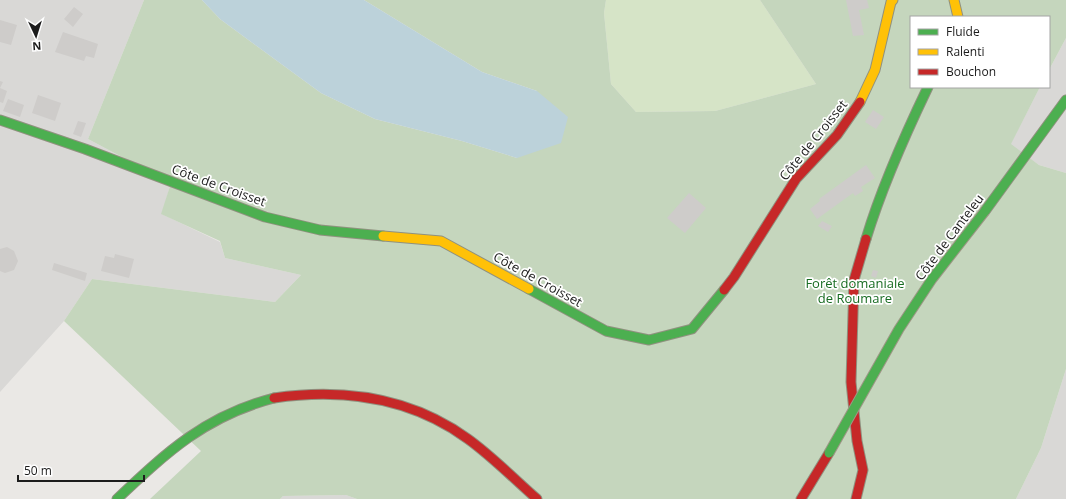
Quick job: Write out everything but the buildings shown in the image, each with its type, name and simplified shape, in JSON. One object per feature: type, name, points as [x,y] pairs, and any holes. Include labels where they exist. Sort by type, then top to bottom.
[{"type":"street","name":"Côte de Croisset","points":[[0,120],[92,152],[265,216],[320,230],[441,241],[606,331],[649,340],[692,329],[734,277],[796,179],[837,135],[860,102],[875,70],[889,8],[893,0]]},
{"type":"street","points":[[954,0],[958,16]]},
{"type":"street","points":[[856,499],[863,470],[857,440],[851,382],[854,280],[878,200],[906,132],[928,88]]},
{"type":"street","name":"Côte de Canteleu","points":[[800,499],[829,453],[899,329],[932,279],[1066,100]]},
{"type":"street","points":[[117,499],[180,442],[213,420],[253,404],[278,398],[303,394],[330,393],[378,398],[408,407],[435,419],[459,432],[485,453],[536,499]]},
{"type":"shaded area","points":[[0,0],[144,0],[88,139],[171,183],[162,214],[220,242],[225,258],[301,275],[275,302],[92,279],[64,321],[0,392]]},
{"type":"shaded area","points":[[1066,38],[1066,173],[1039,165],[1010,145],[1039,88],[1050,88],[1050,68]]},
{"type":"shaded area","points":[[1066,369],[1066,499],[1016,499],[1041,448]]},
{"type":"shaded area","points":[[346,495],[357,499],[280,499],[283,496]]},
{"type":"green space","name":"Forêt domaniale de Roumare","points":[[144,0],[202,0],[220,19],[321,93],[375,119],[462,141],[517,158],[537,91],[482,72],[364,0],[606,0],[604,13],[611,84],[636,112],[715,111],[816,84],[760,0],[1066,0],[1066,38],[1050,68],[1050,16],[910,16],[910,88],[1039,88],[1011,144],[1039,165],[1066,173],[1066,369],[1041,448],[1016,499],[357,499],[346,495],[283,496],[280,499],[150,499],[201,451],[64,321],[92,279],[275,302],[301,275],[225,258],[220,241],[161,214],[171,183],[88,139]]},
{"type":"green space","points":[[606,0],[760,0],[816,84],[715,111],[636,112],[611,84],[604,13]]},
{"type":"water","points":[[202,0],[364,0],[482,72],[537,91],[568,117],[561,143],[517,158],[462,141],[375,119],[321,93],[220,19]]},
{"type":"traffic: fast","points":[[866,239],[894,162],[928,88]]},
{"type":"traffic: fast","points":[[985,211],[1066,100]]},
{"type":"traffic: fast","points":[[0,120],[85,149],[265,217],[320,230],[383,236]]},
{"type":"traffic: fast","points":[[829,453],[899,329],[932,279],[985,211]]},
{"type":"traffic: fast","points":[[529,289],[606,331],[649,340],[692,329],[724,290]]},
{"type":"traffic: fast","points":[[117,499],[170,451],[207,425],[249,406],[274,398]]},
{"type":"traffic: slow","points":[[860,102],[875,70],[891,2],[893,0]]},
{"type":"traffic: slow","points":[[954,0],[958,16]]},
{"type":"traffic: slow","points":[[383,236],[441,241],[529,289]]},
{"type":"traffic: jam","points":[[724,290],[734,277],[796,179],[837,135],[860,102]]},
{"type":"traffic: jam","points":[[856,499],[863,470],[857,441],[851,382],[854,280],[866,239]]},
{"type":"traffic: jam","points":[[274,398],[326,394],[351,396],[376,399],[423,413],[468,439],[537,499]]},
{"type":"traffic: jam","points":[[801,499],[829,453]]}]
